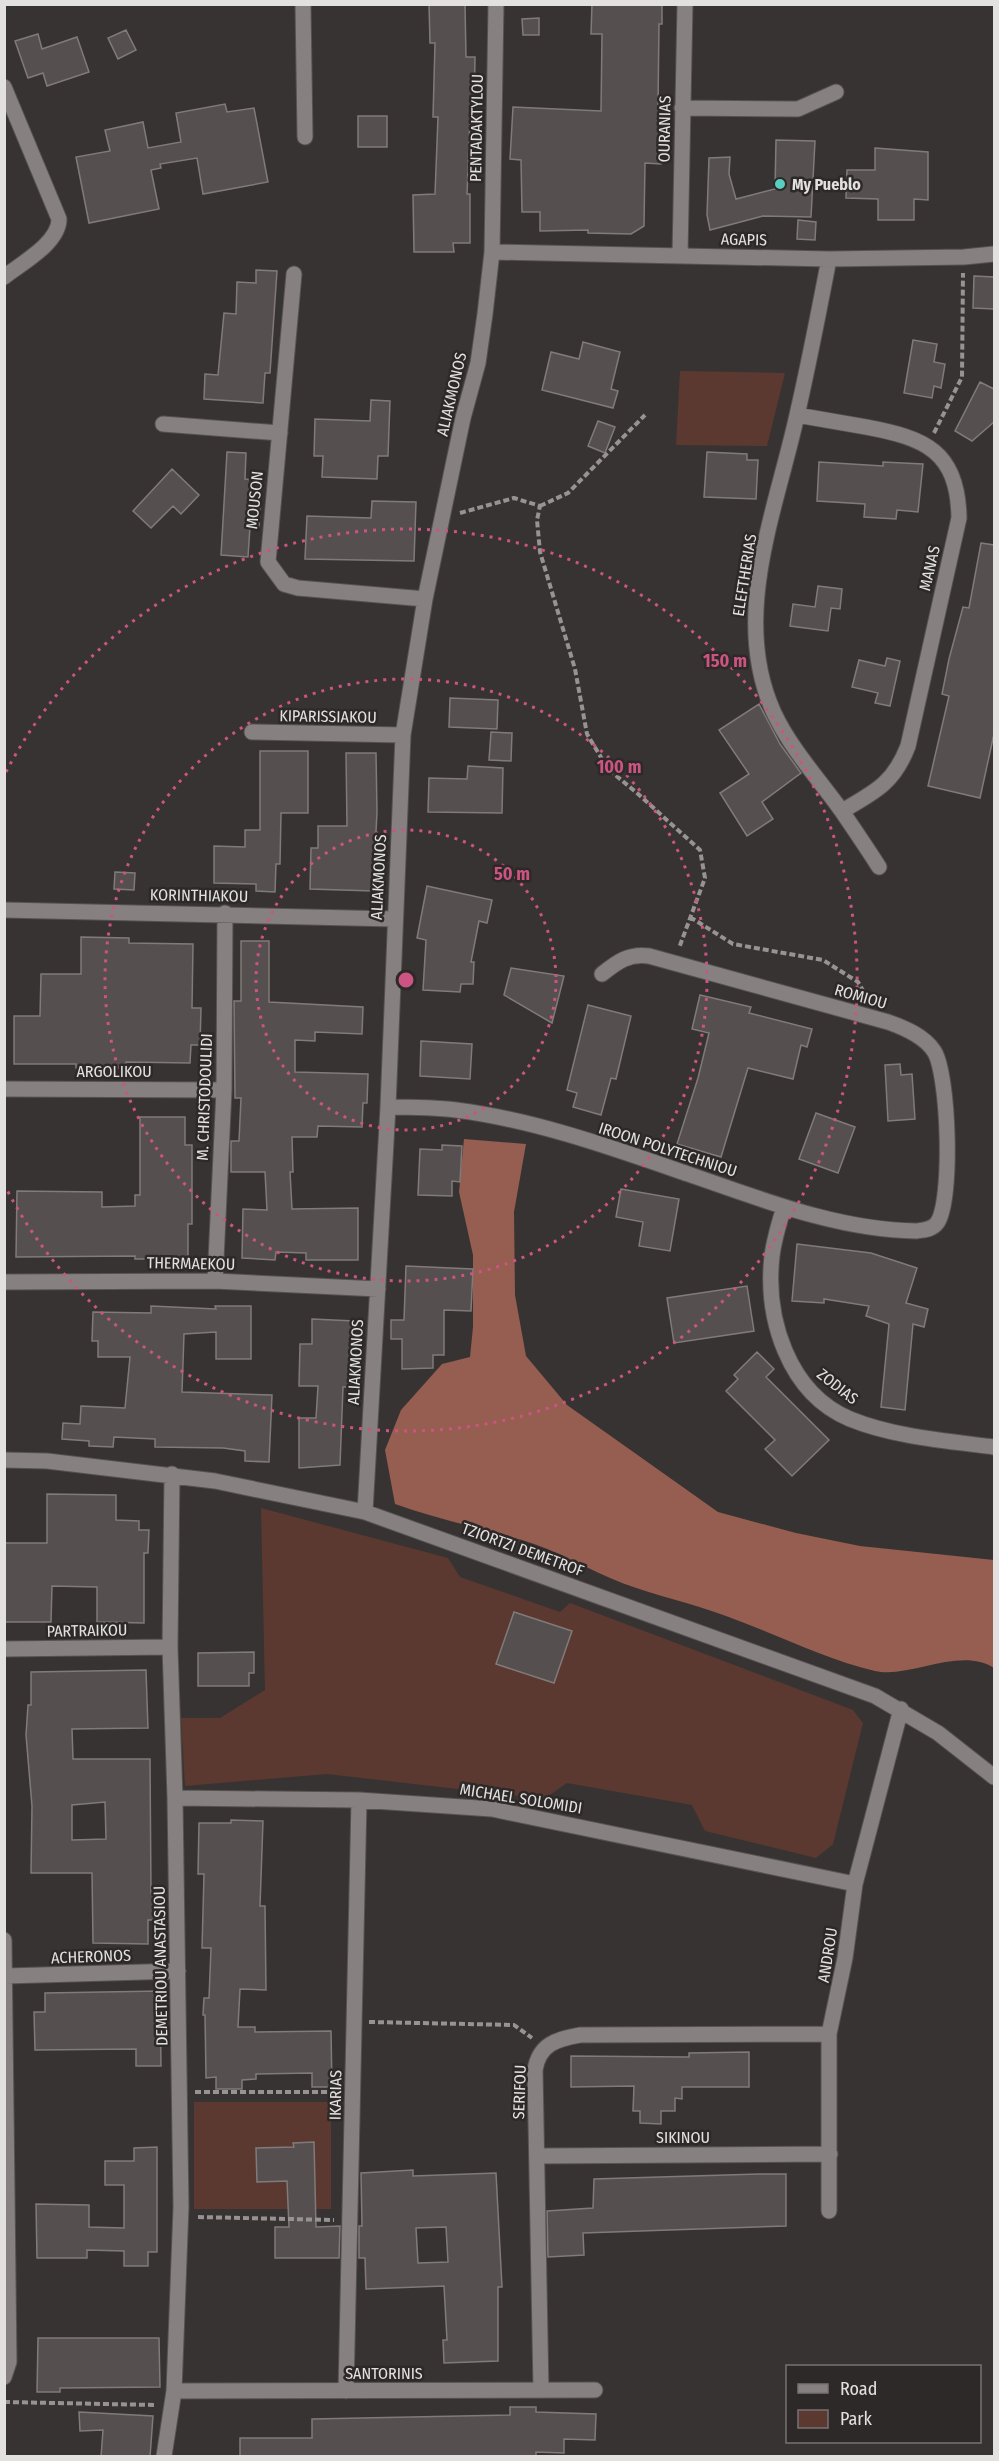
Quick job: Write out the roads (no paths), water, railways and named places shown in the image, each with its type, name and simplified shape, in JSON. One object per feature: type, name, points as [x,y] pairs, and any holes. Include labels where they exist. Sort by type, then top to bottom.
[{"type":"street","points":[[303,4],[305,137]]},
{"type":"street","name":"PENTADAKTYLOU","points":[[492,252],[496,4]]},
{"type":"street","name":"OURANIAS","points":[[680,255],[685,4]]},
{"type":"street","points":[[4,87],[9,112],[58,213],[59,226],[51,239],[4,277]]},
{"type":"street","points":[[682,108],[798,110],[836,92]]},
{"type":"street","name":"AGAPIS","points":[[492,252],[829,259],[964,257],[994,254]]},
{"type":"street","name":"ALIAKMONOS","points":[[365,1512],[388,1107],[403,735],[425,599],[441,519],[463,417],[478,363],[492,252]]},
{"type":"street","name":"ELEFTHERIAS","points":[[829,259],[797,415],[756,593],[754,632],[758,662],[774,711],[788,740],[842,811],[879,867]]},
{"type":"street","name":"MOUSON","points":[[294,274],[267,550],[272,570],[284,584],[298,588],[425,599]]},
{"type":"street","name":"MANAS","points":[[797,415],[891,432],[928,445],[944,460],[954,478],[959,518],[908,746],[892,778],[876,792],[842,811]]},
{"type":"street","points":[[163,424],[280,433]]},
{"type":"street","name":"KIPARISSIAKOU","points":[[252,732],[403,735]]},
{"type":"street","name":"KORINTHIAKOU","points":[[4,910],[225,913],[394,919]]},
{"type":"street","name":"M. CHRISTODOULIDI","points":[[215,1281],[224,1090],[225,913]]},
{"type":"street","name":"ROMIOU","points":[[602,974],[615,964],[634,955],[674,962],[881,1020],[924,1040],[934,1051],[940,1067],[946,1112],[944,1204],[934,1226]]},
{"type":"street","name":"ARGOLIKOU","points":[[4,1089],[224,1090]]},
{"type":"street","name":"IROON POLYTECHNIOU","points":[[388,1107],[440,1108],[511,1120],[638,1157],[784,1207],[898,1231],[916,1231],[934,1226]]},
{"type":"street","name":"ZODIAS","points":[[784,1207],[772,1256],[772,1298],[782,1346],[806,1386],[849,1419],[916,1435],[994,1447]]},
{"type":"street","name":"THERMAEKOU","points":[[4,1282],[215,1281],[378,1289]]},
{"type":"street","name":"TZIORTZI DEMETROF","points":[[4,1460],[47,1461],[215,1480],[365,1512],[841,1682],[901,1709],[994,1777]]},
{"type":"street","name":"DEMETRIOU ANASTASIOU","points":[[164,2457],[173,2398],[181,2217],[175,1798],[170,1647],[172,1474]]},
{"type":"street","name":"PARTRAIKOU","points":[[4,1649],[170,1647]]},
{"type":"street","name":"ANDROU","points":[[829,2211],[830,2034],[843,1969],[855,1884],[901,1709]]},
{"type":"street","name":"MICHAEL SOLOMIDI","points":[[175,1798],[359,1800],[492,1809],[855,1884]]},
{"type":"street","name":"IKARIAS","points":[[346,2391],[359,1800]]},
{"type":"street","points":[[4,1940],[9,2362],[4,2377]]},
{"type":"street","name":"ACHERONOS","points":[[6,1976],[178,1971]]},
{"type":"street","name":"SERIFOU","points":[[541,2390],[535,2070],[536,2061],[545,2047],[552,2042],[580,2035],[830,2034]]},
{"type":"street","name":"SIKINOU","points":[[537,2156],[830,2154]]},
{"type":"street","name":"SANTORINIS","points":[[173,2398],[346,2391],[594,2390]]},
{"type":"place","name":"My Pueblo","points":[[780,184]]}]
